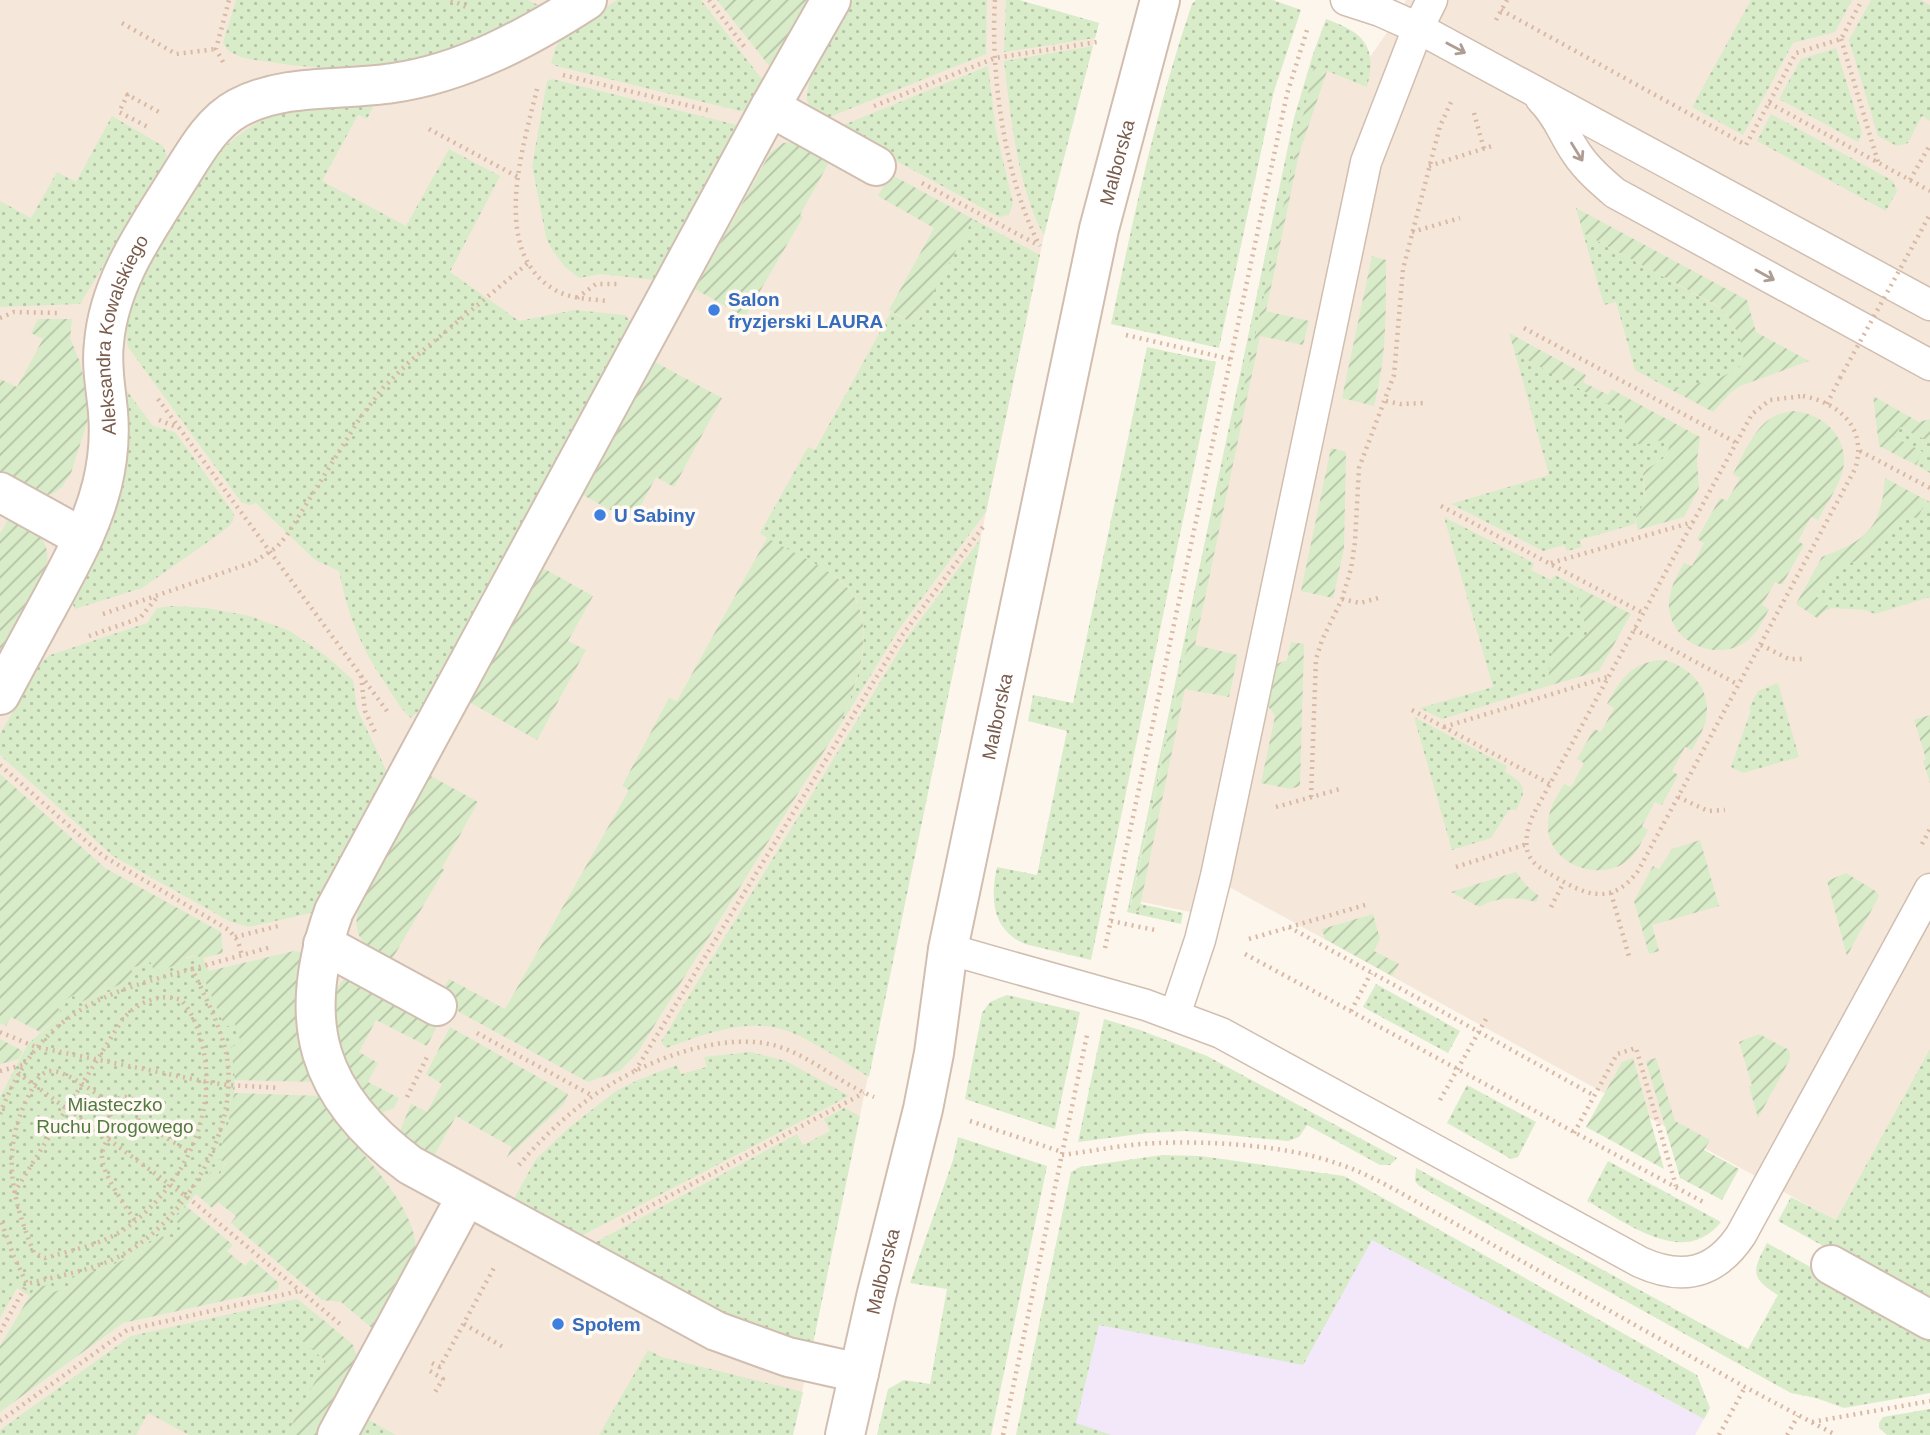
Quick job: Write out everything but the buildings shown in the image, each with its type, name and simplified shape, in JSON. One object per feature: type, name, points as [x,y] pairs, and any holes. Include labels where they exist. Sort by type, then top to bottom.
[{"type":"street","name":"Aleksandra Kowalskiego","points":[[0,695],[83,538],[97,504],[106,466],[108,421],[103,348],[111,303],[133,254],[198,148],[235,109],[261,98],[293,91],[395,83],[425,76],[500,49],[535,33],[587,0]]},
{"type":"street","points":[[831,0],[340,900],[323,944],[314,1010],[323,1060],[337,1090],[359,1121],[382,1144],[410,1165],[716,1331],[788,1357],[859,1373]]},
{"type":"street","name":"Malborska","points":[[845,1435],[925,1097],[948,949],[1099,229],[1160,0]]},
{"type":"street","points":[[766,116],[812,131],[876,166]]},
{"type":"street","points":[[0,492],[83,538]]},
{"type":"street","points":[[323,944],[443,1011]]},
{"type":"street","points":[[337,1435],[477,1203]]},
{"type":"street","points":[[1831,1265],[1930,1320]]},
{"type":"lane","points":[[1346,0],[1418,28],[1930,305]]},
{"type":"lane","points":[[1175,1015],[1200,940],[1216,876],[1366,162],[1418,28],[1432,0]]},
{"type":"lane","points":[[1519,81],[1549,107],[1585,164],[1615,193],[1930,365]]},
{"type":"lane","points":[[948,949],[1096,989],[1175,1015],[1244,1044],[1653,1268],[1679,1273],[1704,1269],[1725,1255],[1748,1223],[1930,889]]},
{"type":"path","points":[[229,0],[216,49],[247,104]]},
{"type":"path","points":[[995,0],[995,58],[1001,109],[1012,169],[1027,219],[1040,246]]},
{"type":"path","points":[[1501,10],[1746,145],[1796,52],[1841,38],[1862,0]]},
{"type":"path","points":[[122,23],[176,54],[216,49]]},
{"type":"path","points":[[1104,953],[1286,94],[1309,25]]},
{"type":"path","points":[[1841,38],[1878,163]]},
{"type":"path","points":[[812,131],[995,58],[1104,40]]},
{"type":"path","points":[[555,73],[766,116]]},
{"type":"path","points":[[395,83],[401,104],[413,119],[518,177]]},
{"type":"path","points":[[125,93],[142,102]]},
{"type":"path","points":[[1311,797],[1315,667],[1322,640],[1342,599],[1354,556],[1359,468],[1386,401],[1396,361],[1399,293],[1429,166],[1442,118],[1454,97],[1463,102]]},
{"type":"path","points":[[1769,103],[1930,191]]},
{"type":"path","points":[[1470,108],[1475,115],[1484,149]]},
{"type":"path","points":[[525,139],[518,177],[517,222],[528,264],[537,276],[557,291],[578,298],[600,300]]},
{"type":"path","points":[[1429,166],[1495,145]]},
{"type":"path","points":[[1910,180],[1930,145]]},
{"type":"path","points":[[876,166],[898,170],[1052,253]]},
{"type":"path","points":[[1827,404],[1930,214]]},
{"type":"path","points":[[1412,232],[1460,218]]},
{"type":"path","points":[[100,614],[247,565],[271,552],[287,535],[360,418],[383,388],[408,363],[528,264]]},
{"type":"path","points":[[1524,328],[1735,442]]},
{"type":"path","points":[[1115,332],[1230,359]]},
{"type":"path","points":[[1803,396],[1827,404],[1850,423],[1857,434],[1859,457],[1850,479],[1639,871],[1623,887],[1611,893],[1588,894],[1564,883],[1532,861],[1527,844],[1529,824],[1735,442],[1752,414],[1770,400],[1803,396]]},
{"type":"path","points":[[1386,401],[1400,404],[1425,403]]},
{"type":"path","points":[[169,415],[376,696]]},
{"type":"path","points":[[1859,450],[1930,488]]},
{"type":"path","points":[[1441,506],[1643,613]]},
{"type":"path","points":[[635,1071],[903,634],[990,516]]},
{"type":"path","points":[[1550,564],[1693,522]]},
{"type":"path","points":[[1342,599],[1360,603],[1382,597]]},
{"type":"path","points":[[1634,629],[1739,685]]},
{"type":"path","points":[[1761,645],[1789,659],[1804,659]]},
{"type":"path","points":[[1444,727],[1609,676]]},
{"type":"path","points":[[1412,710],[1550,784]]},
{"type":"path","points":[[0,765],[103,856],[229,930],[238,942],[242,956]]},
{"type":"path","points":[[1678,797],[1708,811],[1725,810]]},
{"type":"path","points":[[1456,867],[1527,844]]},
{"type":"path","points":[[1551,906],[1564,883]]},
{"type":"path","points":[[1611,893],[1630,960]]},
{"type":"path","points":[[1238,942],[1366,905]]},
{"type":"path","points":[[1289,927],[1595,1096]]},
{"type":"path","points":[[0,1114],[23,1065],[36,1047],[67,1018],[96,1000],[127,987],[258,950]]},
{"type":"path","points":[[1236,951],[1255,958],[1715,1210],[1748,1223]]},
{"type":"path","points":[[0,1332],[27,1284],[118,1257],[153,1231],[186,1196],[212,1155],[222,1121],[228,1066],[223,1041],[192,969]]},
{"type":"path","points":[[1351,1011],[1371,973]]},
{"type":"path","points":[[14,1193],[67,1109],[81,1085],[97,1059],[130,1010],[148,1000],[174,997],[181,1000],[187,1006],[199,1032],[207,1082],[204,1112],[191,1153],[169,1184],[135,1221],[104,1240],[45,1258],[40,1257],[34,1253],[26,1233],[14,1193],[11,1178],[12,1148],[23,1109],[41,1076],[51,1071],[66,1075],[81,1085],[112,1104]]},
{"type":"path","points":[[382,1144],[443,1011],[593,1096]]},
{"type":"path","points":[[1438,1104],[1486,1018]]},
{"type":"path","points":[[1003,1435],[1088,1029]]},
{"type":"path","points":[[0,1032],[36,1047],[207,1082],[337,1090]]},
{"type":"path","points":[[477,1203],[510,1177],[533,1148],[593,1096],[635,1071],[701,1048],[754,1042],[780,1047],[879,1099]]},
{"type":"path","points":[[1574,1133],[1617,1054],[1636,1048],[1676,1187]]},
{"type":"path","points":[[0,1071],[23,1065]]},
{"type":"path","points":[[18,1073],[186,1196],[348,1331]]},
{"type":"path","points":[[566,1251],[864,1093]]},
{"type":"path","points":[[124,1096],[133,1099],[141,1111],[138,1120],[130,1126],[117,1125],[110,1114],[112,1104],[124,1096]]},
{"type":"path","points":[[962,1119],[1062,1154],[1141,1144],[1178,1143],[1267,1149],[1338,1163],[1392,1188],[1745,1387],[1836,1435]]},
{"type":"path","points":[[138,1120],[191,1153]]},
{"type":"path","points":[[117,1125],[102,1156],[106,1171],[135,1221]]},
{"type":"path","points":[[0,1218],[14,1258],[27,1284]]},
{"type":"path","points":[[0,1421],[127,1330],[300,1291]]},
{"type":"path","points":[[464,1324],[503,1347]]},
{"type":"path","points":[[1719,1435],[1745,1387]]},
{"type":"path","points":[[1811,1422],[1930,1401]]},
{"type":"path","points":[[1787,1435],[1798,1416]]},
{"type":"shaded area","points":[[0,0],[1019,0],[1099,23],[1048,216],[791,1435],[0,1435]]},
{"type":"shaded area","points":[[1406,0],[1930,0],[1930,1319],[1835,1220],[1204,873],[1195,913],[1138,901],[1312,61],[1356,77],[1402,11]]},
{"type":"shaded area","points":[[1135,1167],[1280,1190],[1704,1419],[1695,1435],[1073,1435]]},
{"type":"green space","points":[[236,0],[528,0],[540,6],[506,25],[442,52],[410,61],[345,68],[309,67],[257,60],[231,52],[223,43]]},
{"type":"green space","points":[[617,0],[701,0],[767,86],[753,110],[740,111],[551,63],[563,36]]},
{"type":"green space","points":[[717,0],[814,0],[774,72]]},
{"type":"green space","points":[[853,0],[987,0],[986,54],[822,120],[808,103],[810,80],[823,51]]},
{"type":"green space","points":[[1006,0],[1019,0],[1099,23],[1095,38],[1004,52]]},
{"type":"green space","points":[[1196,0],[1273,0],[1301,10],[1274,91],[1219,348],[1111,324],[1157,123],[1179,43],[1192,4]]},
{"type":"green space","points":[[1751,0],[1852,0],[1835,32],[1793,43],[1743,135],[1692,107]]},
{"type":"green space","points":[[1871,0],[1921,0],[1930,5],[1930,121],[1922,116],[1908,143],[1897,146],[1878,136],[1849,40]]},
{"type":"green space","points":[[1326,19],[1350,29],[1364,42],[1370,61],[1367,87],[1315,66],[1130,908],[1139,911],[1140,904],[1183,913],[1181,924],[1127,912],[1294,118]]},
{"type":"green space","points":[[1093,46],[1044,235],[1021,174],[1004,61]]},
{"type":"green space","points":[[1836,48],[1862,133],[1858,142],[1779,99],[1801,59]]},
{"type":"green space","points":[[988,66],[996,131],[1013,203],[1009,215],[999,217],[836,128]]},
{"type":"green space","points":[[1314,66],[1327,71],[1299,154],[1266,311],[1309,321],[1303,345],[1260,336],[1195,645],[1238,655],[1229,697],[1185,689],[1139,911],[1130,909]]},
{"type":"green space","points":[[552,79],[737,125],[741,132],[655,280],[601,274],[579,278],[565,267],[552,250],[546,237],[532,166],[547,81]]},
{"type":"green space","points":[[375,103],[367,119],[358,115],[322,181],[406,226],[449,149],[500,176],[450,272],[519,321],[575,310],[625,315],[633,325],[428,702],[411,718],[394,697],[362,643],[346,602],[339,571],[315,560],[256,503],[249,505],[241,502],[128,347],[127,329],[132,306],[153,254],[182,203],[218,154],[242,133],[269,117],[313,107]]},
{"type":"green space","points":[[1771,114],[1893,181],[1897,191],[1886,211],[1757,141]]},
{"type":"green space","points":[[112,116],[163,146],[167,156],[160,175],[80,304],[0,307],[0,201],[31,218],[57,172],[76,182]]},
{"type":"green space","points":[[795,142],[832,157],[800,215],[803,217],[745,317],[695,289],[770,153],[783,143]]},
{"type":"green space","points":[[890,174],[973,219],[916,325],[889,310],[934,228],[878,196]]},
{"type":"green space","points":[[1576,208],[1747,300],[1756,332],[1809,361],[1740,386],[1713,412],[1670,389],[1718,379],[1741,366],[1743,352],[1738,334],[1718,306],[1583,233]]},
{"type":"green space","points":[[973,219],[1040,255],[986,512],[899,629],[836,732],[859,673],[864,630],[860,610],[852,592],[836,577],[760,533],[808,447],[815,450],[891,312],[916,325]]},
{"type":"green space","points":[[1583,233],[1722,309],[1742,344],[1744,352],[1741,366],[1718,379],[1670,389],[1635,370],[1616,302],[1604,305]]},
{"type":"green space","points":[[1372,256],[1386,260],[1384,351],[1374,406],[1342,398]]},
{"type":"green space","points":[[38,319],[72,319],[70,338],[80,362],[91,410],[71,473],[62,487],[44,496],[0,478],[0,379],[17,387],[43,339],[31,333]]},
{"type":"green space","points":[[1509,333],[1586,375],[1583,382],[1608,395],[1611,389],[1700,437],[1697,460],[1699,488],[1684,517],[1637,530],[1636,517],[1646,499],[1643,474],[1664,459],[1669,442],[1658,441],[1644,445],[1633,442],[1627,437],[1624,416],[1620,411],[1515,353]]},
{"type":"green space","points":[[1147,347],[1216,362],[1091,960],[1025,944],[1014,938],[1000,922],[996,912],[995,879],[997,867],[1037,875],[1067,731],[1028,721],[1033,695],[1073,703]]},
{"type":"green space","points":[[1515,353],[1620,411],[1643,445],[1663,439],[1669,442],[1665,457],[1644,471],[1646,500],[1635,524],[1580,540],[1582,547],[1567,551],[1564,545],[1543,551],[1451,504],[1549,475]]},
{"type":"green space","points":[[655,362],[722,398],[674,487],[656,477],[632,522],[583,495]]},
{"type":"green space","points":[[124,387],[153,426],[175,432],[233,512],[234,518],[222,532],[142,588],[75,609],[72,602],[106,536],[122,483],[125,455]]},
{"type":"green space","points":[[1873,396],[1919,422],[1930,419],[1930,442],[1900,427],[1894,437],[1923,452],[1916,465],[1879,446]]},
{"type":"green space","points":[[1794,411],[1817,418],[1834,432],[1843,452],[1844,464],[1839,482],[1818,520],[1811,517],[1798,541],[1804,545],[1782,585],[1775,582],[1762,605],[1769,609],[1755,633],[1737,647],[1711,650],[1699,646],[1679,632],[1672,621],[1669,602],[1673,584],[1684,563],[1692,566],[1704,543],[1697,539],[1720,498],[1727,501],[1740,478],[1733,474],[1756,433],[1772,418]]},
{"type":"green space","points":[[1899,426],[1930,442],[1930,473],[1916,465],[1922,452],[1894,437]]},
{"type":"green space","points":[[1331,448],[1346,452],[1344,549],[1333,598],[1301,591]]},
{"type":"green space","points":[[1885,478],[1926,500],[1918,518],[1899,519],[1883,543],[1872,553],[1830,573],[1815,598],[1832,608],[1817,618],[1796,604],[1822,557],[1850,545],[1869,530],[1880,509]]},
{"type":"green space","points":[[1926,500],[1930,502],[1930,597],[1875,614],[1865,610],[1832,608],[1815,598],[1830,573],[1872,553],[1899,519],[1918,518]]},
{"type":"green space","points":[[12,512],[41,537],[45,544],[47,562],[45,574],[0,661],[0,534]]},
{"type":"green space","points":[[1444,517],[1534,563],[1531,570],[1551,580],[1555,575],[1581,589],[1581,603],[1588,631],[1586,637],[1557,641],[1552,652],[1548,686],[1442,719],[1420,708],[1493,687]]},
{"type":"green space","points":[[767,538],[829,572],[852,593],[860,611],[863,631],[858,673],[836,732],[638,1052],[621,1070],[588,1082],[459,1012],[445,985],[449,979],[505,1009],[629,790],[622,786],[669,698],[677,701]]},
{"type":"green space","points":[[981,538],[869,1077],[796,1034],[772,1027],[732,1028],[666,1048],[661,1042],[907,638]]},
{"type":"green space","points":[[543,568],[593,596],[568,641],[586,650],[537,740],[469,702]]},
{"type":"green space","points":[[1581,589],[1631,614],[1599,671],[1548,686],[1551,660],[1557,641],[1566,637],[1583,638],[1588,633],[1578,599]]},
{"type":"green space","points":[[157,608],[207,608],[250,616],[290,631],[326,656],[353,680],[357,709],[388,774],[315,912],[249,927],[231,922],[113,856],[0,755],[0,734],[42,661],[50,655],[147,623]]},
{"type":"green space","points":[[1291,642],[1304,644],[1300,786],[1290,789],[1261,783],[1275,716],[1268,706],[1277,664],[1287,660]]},
{"type":"green space","points":[[1664,660],[1691,674],[1702,689],[1707,708],[1704,727],[1692,750],[1685,747],[1672,771],[1678,775],[1662,805],[1655,802],[1642,826],[1648,830],[1631,858],[1616,867],[1604,870],[1579,867],[1558,853],[1551,842],[1548,823],[1552,805],[1564,784],[1571,787],[1584,763],[1577,759],[1594,729],[1601,732],[1614,708],[1607,704],[1617,686],[1636,668]]},
{"type":"green space","points":[[1778,683],[1799,757],[1743,773],[1731,767],[1751,710],[1749,708],[1758,691]]},
{"type":"green space","points":[[1930,715],[1930,783],[1914,720]]},
{"type":"green space","points":[[1414,717],[1507,766],[1505,772],[1523,787],[1516,810],[1509,810],[1491,838],[1452,850]]},
{"type":"green space","points":[[0,774],[105,868],[221,932],[223,953],[203,958],[196,955],[187,957],[183,963],[154,972],[151,962],[131,968],[134,978],[79,1003],[73,995],[57,1006],[62,1014],[40,1032],[11,1017],[6,1026],[0,1023]]},
{"type":"green space","points":[[429,775],[478,802],[442,868],[444,870],[391,961],[374,951],[359,936],[358,909]]},
{"type":"green space","points":[[1700,840],[1719,906],[1652,925],[1659,951],[1649,954],[1634,901],[1653,866],[1659,869],[1672,849]]},
{"type":"green space","points":[[1516,872],[1539,896],[1536,902],[1507,898],[1479,907],[1451,892]]},
{"type":"green space","points":[[1846,873],[1877,892],[1879,896],[1847,956],[1827,881]]},
{"type":"green space","points":[[1373,914],[1380,939],[1374,951],[1399,964],[1392,976],[1325,939],[1322,929]]},
{"type":"green space","points":[[294,951],[301,952],[297,1002],[302,1034],[315,1082],[235,1080],[231,1047],[241,1043],[235,1024],[225,1027],[203,976],[209,971]]},
{"type":"green space","name":"Miasteczko Ruchu Drogowego","points":[[196,955],[203,958],[209,971],[203,976],[225,1027],[235,1023],[242,1044],[232,1047],[235,1089],[227,1131],[218,1158],[226,1162],[219,1176],[211,1172],[175,1219],[182,1227],[169,1242],[160,1234],[119,1262],[72,1278],[74,1286],[53,1292],[51,1285],[37,1288],[29,1296],[17,1288],[0,1318],[0,1097],[28,1044],[62,1014],[56,1006],[73,995],[80,1003],[134,978],[131,968],[151,962],[154,971]]},
{"type":"green space","points":[[350,976],[439,1022],[427,1046],[376,1020],[359,1052],[378,1063],[368,1082],[399,1098],[394,1108],[376,1115],[349,1072],[337,1029],[332,994],[343,980]]},
{"type":"green space","points":[[1376,984],[1460,1031],[1448,1053],[1363,1007]]},
{"type":"green space","points":[[1007,995],[1080,1012],[1055,1129],[965,1099],[982,1013],[990,1002]]},
{"type":"green space","points":[[1104,1019],[1207,1056],[1397,1158],[1390,1165],[1380,1165],[1307,1125],[1299,1137],[1288,1141],[1185,1131],[1078,1142]]},
{"type":"green space","points":[[450,1027],[568,1094],[564,1104],[506,1159],[512,1147],[456,1116],[434,1156],[398,1136],[411,1104],[427,1112],[442,1084],[426,1074]]},
{"type":"green space","points":[[1759,1034],[1789,1050],[1790,1059],[1758,1118],[1749,1087],[1752,1085],[1739,1042]]},
{"type":"green space","points":[[0,1039],[23,1051],[19,1059],[0,1064]]},
{"type":"green space","points":[[1930,1049],[1930,1305],[1778,1221],[1791,1197],[1836,1220]]},
{"type":"green space","points":[[750,1052],[786,1061],[849,1096],[581,1236],[514,1199],[536,1159],[571,1126],[616,1091],[677,1065],[681,1074],[707,1067],[704,1057]]},
{"type":"green space","points":[[1633,1058],[1664,1169],[1586,1127],[1622,1062]]},
{"type":"green space","points":[[1656,1058],[1675,1121],[1710,1140],[1704,1150],[1739,1169],[1722,1200],[1680,1178],[1646,1061]]},
{"type":"green space","points":[[1467,1085],[1536,1122],[1518,1157],[1511,1159],[1447,1123]]},
{"type":"green space","points":[[234,1093],[322,1096],[339,1125],[377,1170],[401,1205],[415,1238],[415,1253],[374,1330],[341,1302],[322,1300],[231,1223],[236,1216],[218,1202],[212,1208],[196,1194],[211,1172],[219,1176],[226,1163],[217,1158],[227,1130]]},
{"type":"green space","points":[[844,1108],[860,1116],[813,1344],[774,1335],[727,1316],[594,1243],[797,1134],[803,1145],[830,1131],[824,1119]]},
{"type":"green space","points":[[958,1137],[1047,1166],[991,1435],[877,1435],[888,1389],[904,1380],[930,1384],[947,1289],[910,1283],[953,1160]]},
{"type":"green space","points":[[1162,1155],[1200,1156],[1344,1176],[1697,1375],[1710,1408],[1704,1419],[1372,1240],[1303,1365],[1099,1325],[1076,1423],[1112,1435],[1016,1435],[1071,1172],[1080,1167]]},
{"type":"green space","points":[[1608,1161],[1721,1222],[1706,1235],[1690,1242],[1673,1242],[1637,1229],[1587,1201]]},
{"type":"green space","points":[[1416,1168],[1748,1349],[1778,1295],[1762,1284],[1756,1273],[1758,1261],[1767,1243],[1930,1333],[1930,1393],[1844,1408],[1791,1393],[1419,1186],[1415,1181]]},
{"type":"green space","points":[[186,1206],[233,1245],[227,1251],[245,1266],[251,1259],[279,1283],[278,1289],[123,1323],[0,1412],[0,1346],[32,1292],[51,1284],[53,1292],[74,1286],[72,1278],[119,1262],[160,1234],[169,1242],[182,1227],[174,1219]]},
{"type":"green space","points":[[297,1299],[320,1317],[301,1340],[326,1361],[286,1435],[189,1435],[148,1413],[136,1435],[0,1435],[0,1430],[131,1336]]},
{"type":"green space","points":[[320,1317],[353,1345],[358,1360],[317,1435],[286,1435],[326,1361],[301,1340]]},
{"type":"green space","points":[[648,1350],[662,1357],[803,1392],[793,1435],[599,1435]]},
{"type":"green space","points":[[1930,1409],[1930,1435],[1887,1435],[1879,1428],[1883,1417]]},
{"type":"green space","points":[[367,1419],[396,1435],[358,1435]]},
{"type":"place","name":"Salon fryzjerski LAURA","points":[[714,310]]},
{"type":"place","name":"U Sabiny","points":[[600,515]]},
{"type":"place","name":"Społem","points":[[558,1324]]}]
